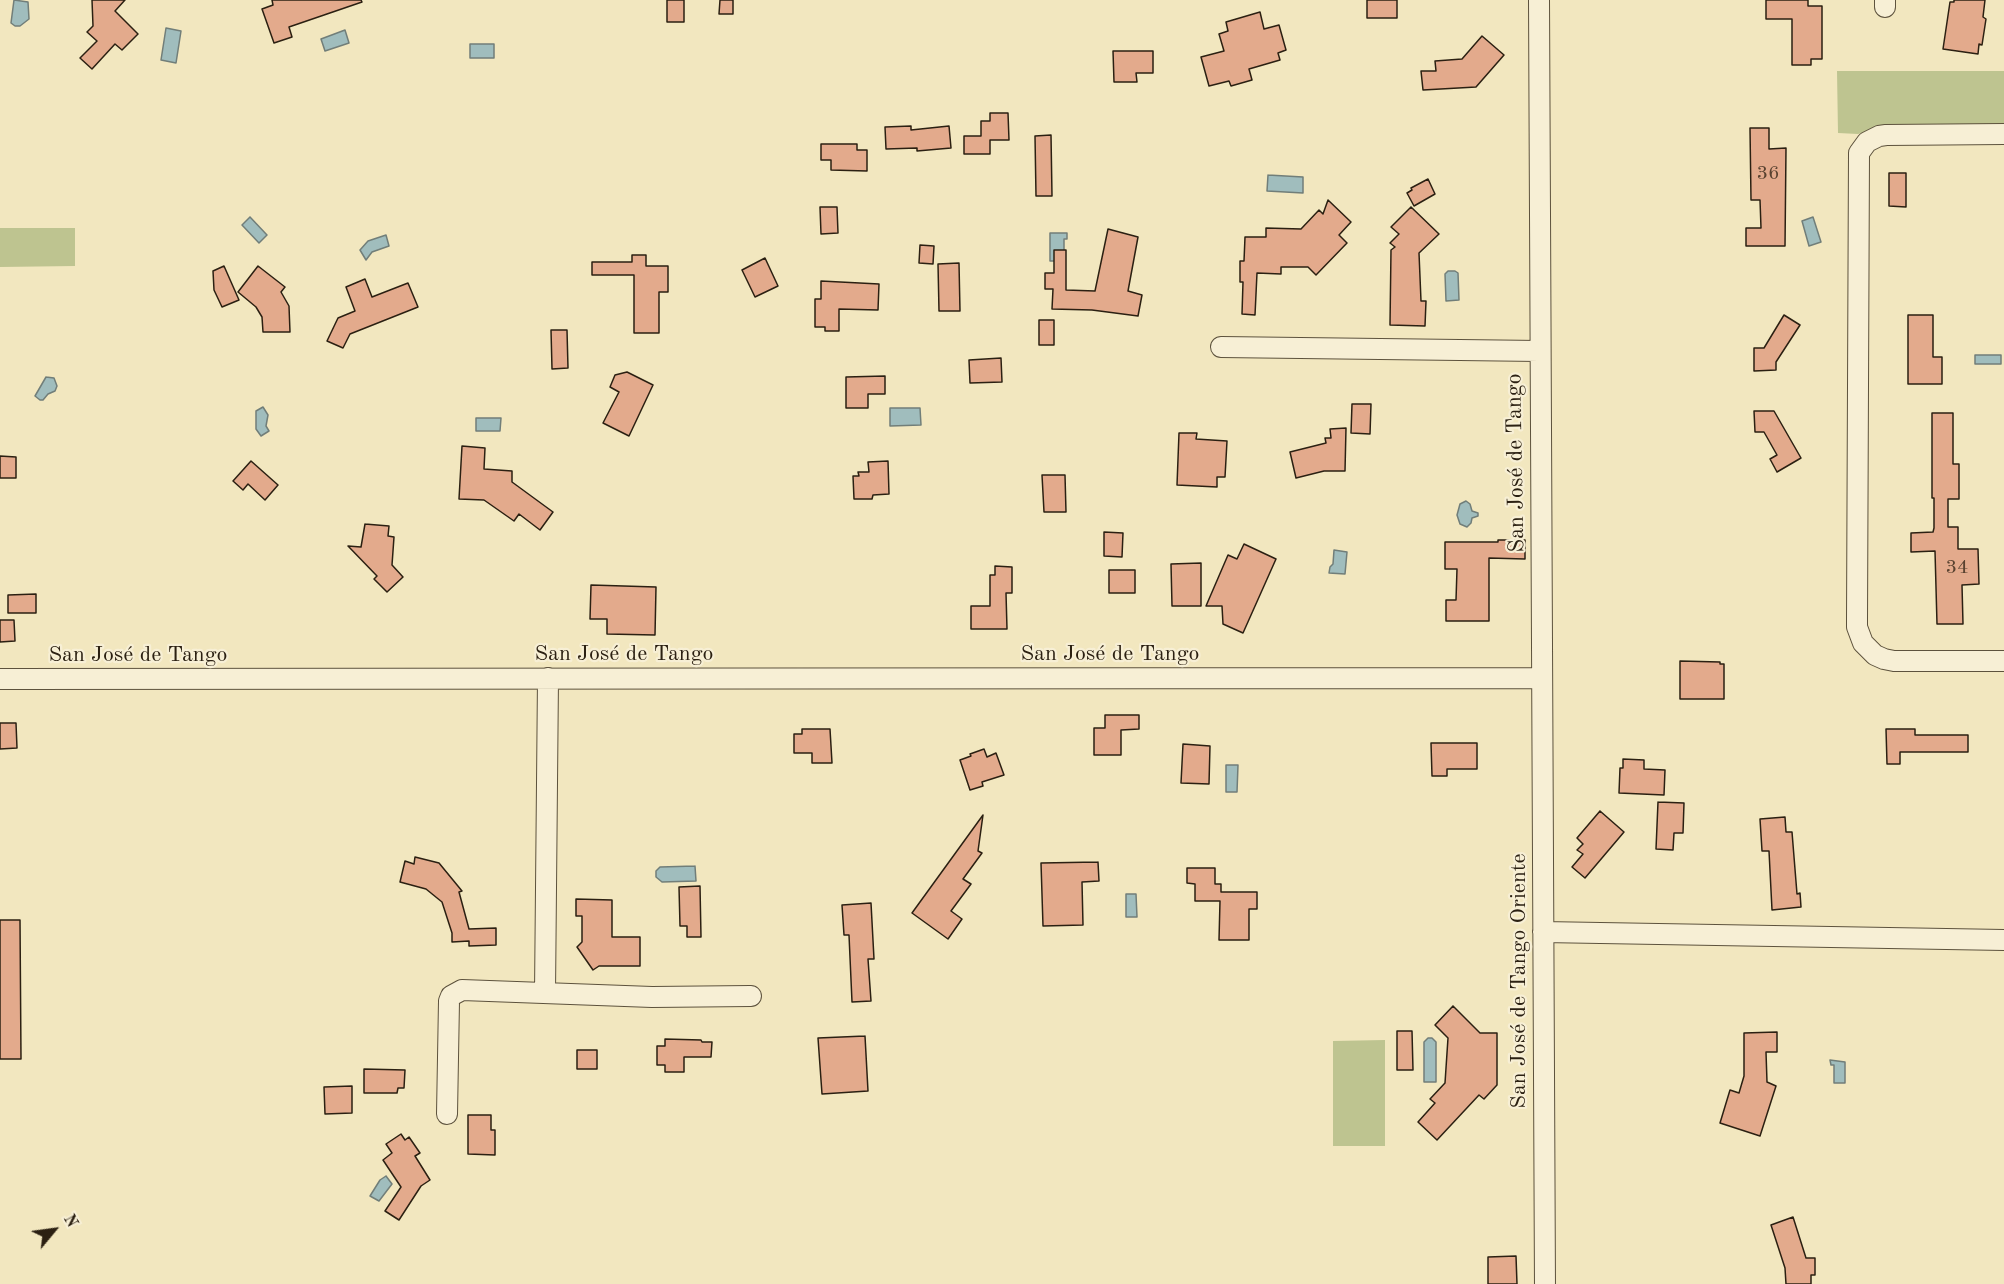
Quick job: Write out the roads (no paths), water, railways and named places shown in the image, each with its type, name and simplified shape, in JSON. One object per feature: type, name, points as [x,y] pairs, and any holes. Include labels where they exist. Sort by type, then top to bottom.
[{"type":"street","name":"San José de Tango","points":[[0,679],[1542,678],[1539,0]]},
{"type":"street","points":[[2004,134],[1886,135],[1873,138],[1859,153],[1857,627],[1863,643],[1875,655],[1884,659],[1894,661],[2004,661]]},
{"type":"street","points":[[1221,347],[1539,351]]},
{"type":"street","points":[[545,993],[548,678]]},
{"type":"street","name":"San José de Tango Oriente","points":[[1542,678],[1545,1284]]},
{"type":"street","points":[[1543,932],[2004,940]]},
{"type":"street","points":[[447,1114],[449,1001],[451,996],[462,990],[652,997],[752,996]]},
{"type":"water","points":[[14,0],[28,2],[29,19],[20,26],[11,23]]},
{"type":"water","points":[[166,28],[181,31],[176,63],[161,60]]},
{"type":"water","points":[[345,30],[349,43],[325,51],[321,39]]},
{"type":"water","points":[[470,44],[494,44],[494,58],[470,58]]},
{"type":"water","points":[[1268,175],[1303,177],[1303,193],[1267,191]]},
{"type":"water","points":[[250,217],[267,235],[259,243],[242,225]]},
{"type":"water","points":[[1813,217],[1821,242],[1809,246],[1802,221]]},
{"type":"water","points":[[1050,233],[1067,233],[1067,239],[1064,239],[1064,261],[1050,261]]},
{"type":"water","points":[[386,235],[389,246],[372,252],[366,260],[360,250],[368,241]]},
{"type":"water","points":[[1448,271],[1458,273],[1459,300],[1446,301],[1445,274]]},
{"type":"water","points":[[1975,355],[2001,355],[2001,364],[1975,364]]},
{"type":"water","points":[[46,377],[54,378],[57,386],[55,391],[40,400],[35,396]]},
{"type":"water","points":[[263,407],[268,415],[266,426],[269,431],[261,436],[256,429],[256,411]]},
{"type":"water","points":[[890,408],[920,408],[921,425],[890,426]]},
{"type":"water","points":[[476,418],[501,418],[500,431],[476,431]]},
{"type":"water","points":[[1466,501],[1470,504],[1472,511],[1478,513],[1478,516],[1472,518],[1467,527],[1460,524],[1457,515],[1460,504]]},
{"type":"water","points":[[1334,550],[1347,552],[1345,574],[1329,573],[1333,564]]},
{"type":"water","points":[[1226,765],[1238,765],[1237,792],[1226,792]]},
{"type":"water","points":[[695,866],[696,881],[662,882],[656,877],[656,871],[660,867]]},
{"type":"water","points":[[1126,894],[1136,894],[1137,917],[1126,917]]},
{"type":"water","points":[[1428,1038],[1436,1042],[1436,1082],[1424,1082],[1424,1042]]},
{"type":"water","points":[[1830,1060],[1845,1062],[1845,1083],[1834,1083],[1834,1065],[1831,1065]]},
{"type":"water","points":[[386,1176],[392,1184],[379,1201],[370,1196],[380,1180]]}]
